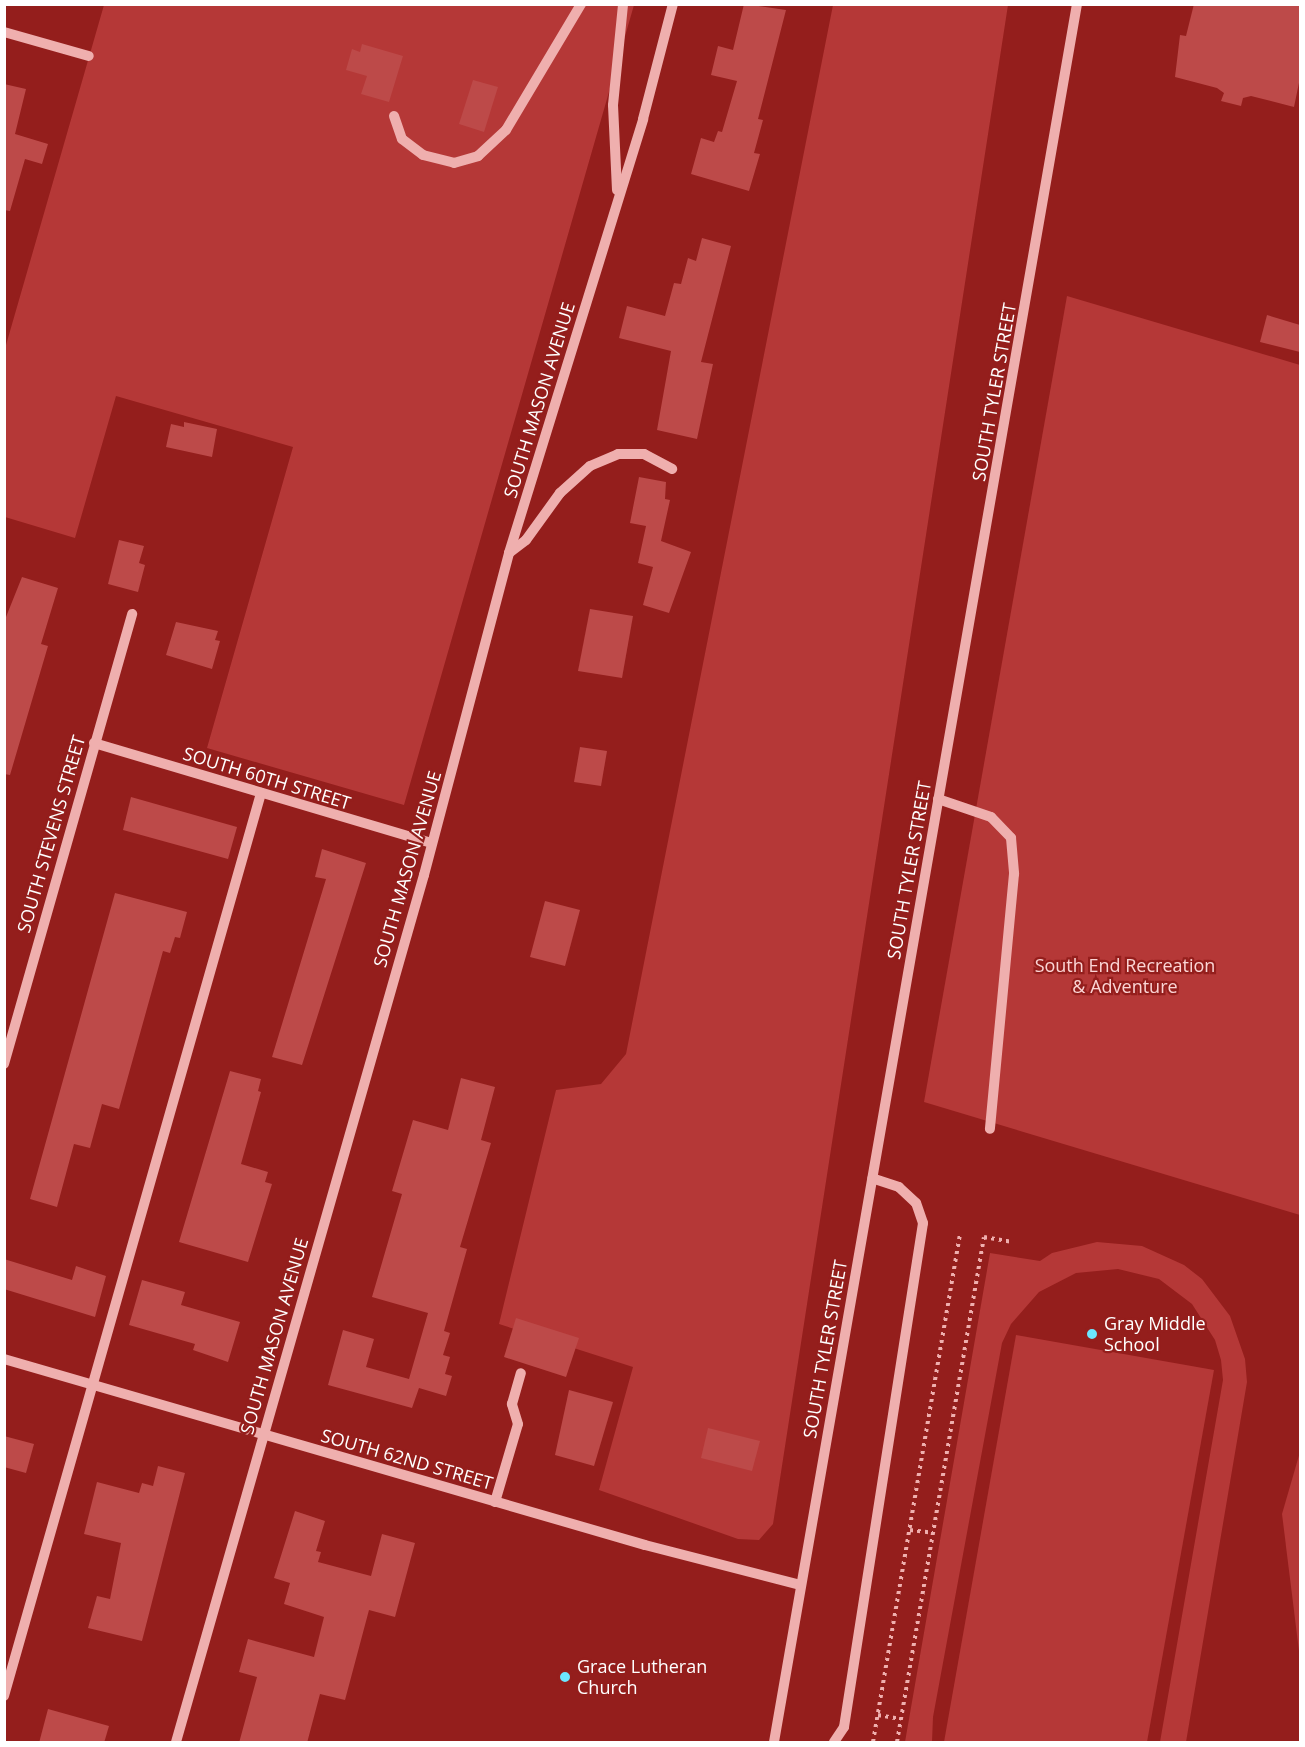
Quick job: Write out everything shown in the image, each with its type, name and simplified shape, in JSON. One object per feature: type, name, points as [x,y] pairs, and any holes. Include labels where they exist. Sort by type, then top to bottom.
[{"type":"street","points":[[394,116],[402,139],[423,155],[454,163],[478,156],[506,130],[580,4]]},
{"type":"street","points":[[618,197],[613,105],[623,4]]},
{"type":"street","name":"SOUTH MASON AVENUE","points":[[176,1743],[431,843],[509,553],[618,197],[673,4]]},
{"type":"street","name":"SOUTH TYLER STREET","points":[[775,1742],[1077,4]]},
{"type":"street","points":[[4,32],[89,56]]},
{"type":"street","points":[[509,553],[526,540],[560,493],[590,466],[618,454],[644,454],[672,469]]},
{"type":"street","name":"SOUTH STEVENS STREET","points":[[4,1064],[132,614]]},
{"type":"street","name":"SOUTH 60TH STREET","points":[[94,743],[431,843]]},
{"type":"street","points":[[4,1696],[261,793]]},
{"type":"street","points":[[938,799],[991,817],[1011,838],[1014,874],[990,1129]]},
{"type":"street","points":[[834,1743],[844,1727],[923,1223],[916,1203],[899,1187],[872,1178]]},
{"type":"street","name":"SOUTH 62ND STREET","points":[[4,1359],[495,1502],[801,1585]]},
{"type":"street","points":[[495,1502],[518,1424],[512,1404],[520,1373]]},
{"type":"path","points":[[873,1743],[960,1234]]},
{"type":"path","points":[[897,1743],[984,1238],[1013,1242]]},
{"type":"path","points":[[910,1530],[933,1533]]},
{"type":"path","points":[[878,1715],[901,1719]]},
{"type":"green space","points":[[104,5],[634,5],[404,805],[207,748],[293,447],[116,396],[75,538],[5,517],[4,352]]},
{"type":"green space","points":[[833,5],[1008,5],[773,1524],[759,1540],[738,1539],[599,1490],[633,1367],[499,1324],[556,1090],[601,1084],[626,1054]]},
{"type":"green space","name":"South End Recreation & Adventure","points":[[1067,296],[1300,365],[1300,1215],[924,1102]]},
{"type":"green space","points":[[1097,1242],[1142,1246],[1184,1265],[1202,1279],[1230,1316],[1245,1359],[1247,1382],[1186,1742],[1160,1742],[1223,1380],[1221,1360],[1215,1340],[1192,1304],[1159,1279],[1118,1269],[1076,1273],[1039,1292],[1011,1324],[1002,1343],[933,1717],[932,1742],[905,1742],[990,1253],[1040,1261],[1052,1253]]},
{"type":"green space","points":[[1016,1335],[1214,1370],[1147,1742],[944,1742]]},
{"type":"green space","points":[[1300,1452],[1300,1659],[1282,1514]]},
{"type":"building","points":[[744,4],[786,10],[758,119],[763,120],[754,153],[760,154],[749,191],[691,174],[701,138],[714,142],[718,131],[722,132],[737,81],[711,75],[718,46],[733,50]]},
{"type":"building","points":[[1194,4],[1300,4],[1300,78],[1294,107],[1251,96],[1243,98],[1241,106],[1221,101],[1224,93],[1217,88],[1175,77],[1180,35],[1186,36]]},
{"type":"building","points":[[362,44],[403,56],[389,102],[361,94],[367,76],[346,70],[352,49],[360,52]]},
{"type":"building","points":[[473,80],[498,87],[484,132],[459,124]]},
{"type":"building","points":[[4,84],[26,89],[15,134],[48,144],[42,164],[25,159],[10,211],[4,210]]},
{"type":"building","points":[[702,238],[731,246],[701,362],[713,364],[697,439],[657,430],[671,351],[619,338],[627,306],[665,316],[674,283],[681,284],[688,258],[696,261]]},
{"type":"building","points":[[1267,315],[1300,325],[1300,352],[1260,342]]},
{"type":"building","points":[[184,422],[217,429],[212,457],[166,447],[171,424],[184,427]]},
{"type":"building","points":[[639,477],[666,482],[665,499],[670,500],[661,541],[691,552],[669,613],[643,605],[653,567],[638,563],[646,526],[630,523]]},
{"type":"building","points":[[119,540],[144,546],[139,563],[145,565],[138,592],[108,584]]},
{"type":"building","points":[[22,577],[58,588],[41,644],[48,646],[10,775],[4,774],[4,622]]},
{"type":"building","points":[[590,609],[633,616],[622,678],[578,671]]},
{"type":"building","points":[[176,622],[218,631],[215,640],[220,641],[212,669],[166,655]]},
{"type":"building","points":[[580,747],[607,751],[601,786],[574,782]]},
{"type":"building","points":[[131,797],[237,827],[228,859],[123,830]]},
{"type":"building","points":[[322,849],[366,863],[302,1065],[272,1057],[326,879],[315,877]]},
{"type":"building","points":[[115,893],[187,912],[180,938],[175,937],[170,953],[163,951],[119,1109],[102,1104],[90,1148],[74,1144],[57,1207],[30,1199]]},
{"type":"building","points":[[545,901],[580,910],[565,966],[530,957]]},
{"type":"building","points":[[230,1071],[261,1079],[258,1091],[261,1092],[241,1164],[268,1172],[265,1182],[272,1184],[248,1262],[179,1242]]},
{"type":"building","points":[[461,1078],[495,1087],[481,1140],[491,1143],[460,1247],[467,1249],[444,1331],[450,1333],[443,1355],[450,1357],[445,1374],[452,1376],[446,1396],[419,1388],[412,1408],[328,1385],[343,1330],[374,1339],[366,1367],[409,1379],[428,1313],[372,1297],[402,1194],[392,1191],[413,1120],[448,1130]]},
{"type":"building","points":[[4,1259],[72,1280],[76,1266],[106,1276],[95,1317],[4,1289]]},
{"type":"building","points":[[142,1280],[185,1292],[181,1305],[240,1322],[228,1362],[193,1350],[195,1344],[129,1325]]},
{"type":"building","points":[[516,1318],[579,1338],[566,1377],[504,1357]]},
{"type":"building","points":[[569,1390],[613,1402],[594,1466],[555,1455]]},
{"type":"building","points":[[708,1428],[760,1441],[752,1471],[701,1458]]},
{"type":"building","points":[[4,1436],[34,1444],[26,1473],[4,1467]]},
{"type":"building","points":[[158,1466],[185,1473],[142,1641],[88,1628],[97,1596],[110,1599],[121,1543],[84,1534],[97,1482],[139,1493],[142,1483],[153,1486]]},
{"type":"building","points":[[295,1511],[325,1521],[316,1551],[321,1552],[318,1562],[371,1576],[382,1534],[415,1543],[395,1617],[369,1610],[345,1700],[320,1694],[307,1743],[239,1743],[257,1677],[239,1672],[248,1639],[314,1657],[324,1617],[284,1604],[290,1583],[274,1578]]},
{"type":"building","points":[[48,1709],[109,1726],[104,1743],[39,1743]]},
{"type":"place","name":"Gray Middle School","points":[[1092,1334]]},
{"type":"place","name":"Grace Lutheran Church","points":[[565,1677]]}]
